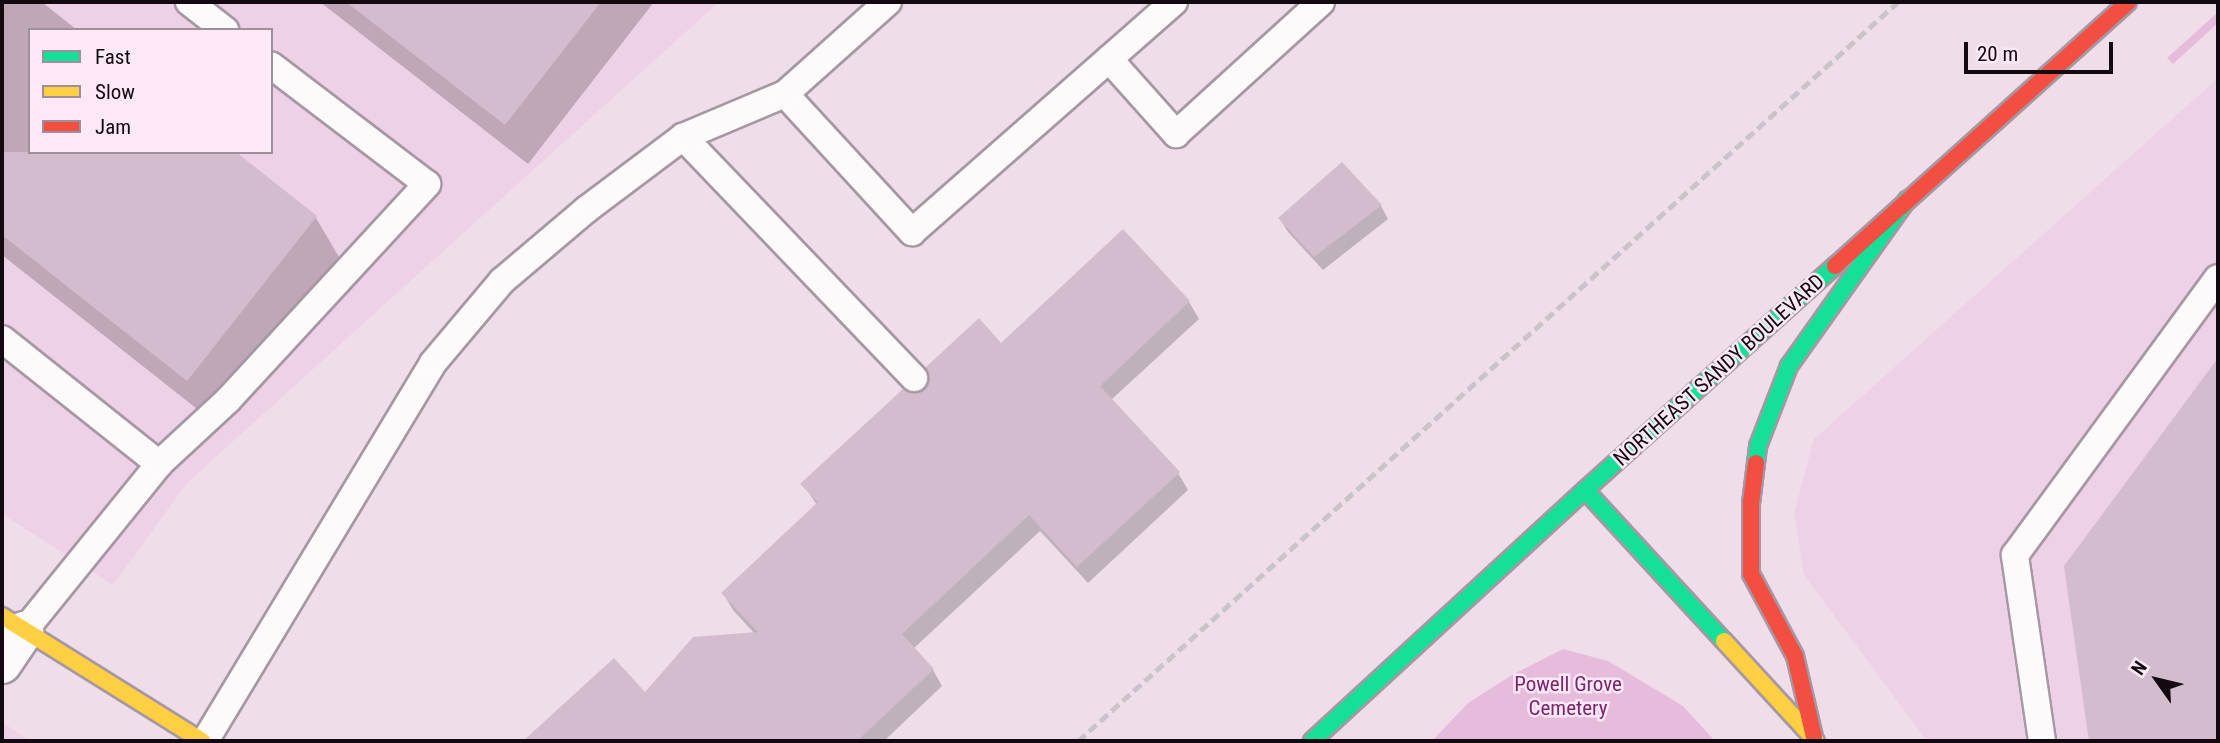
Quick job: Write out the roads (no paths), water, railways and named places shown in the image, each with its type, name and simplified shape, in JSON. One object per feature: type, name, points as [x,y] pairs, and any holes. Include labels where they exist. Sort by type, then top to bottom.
[{"type":"main road","name":"NORTHEAST SANDY BOULEVARD","points":[[1312,741],[1585,490],[2129,2]]},
{"type":"main road","points":[[1815,740],[1796,656],[1751,574],[1751,502],[1758,446],[1789,366],[1907,200]]},
{"type":"main road","points":[[1585,490],[1815,740]]},
{"type":"main road","points":[[13,624],[204,741]]},
{"type":"street","points":[[2,664],[13,624]]},
{"type":"lane","points":[[189,2],[222,28]]},
{"type":"lane","points":[[204,741],[433,363],[502,281],[587,209],[683,137],[785,94],[888,2]]},
{"type":"lane","points":[[785,94],[912,232],[1174,2]]},
{"type":"lane","points":[[1109,59],[1176,134],[1315,4]]},
{"type":"lane","points":[[13,624],[159,464],[228,400],[427,184],[273,67]]},
{"type":"lane","points":[[683,137],[914,378]]},
{"type":"lane","points":[[2042,741],[2015,555],[2218,278]]},
{"type":"lane","points":[[2,339],[159,464]]},
{"type":"railway","points":[[1078,741],[1898,2]]},
{"type":"park label","name":"Powell Grove Cemetery","points":[[1568,696]]}]
